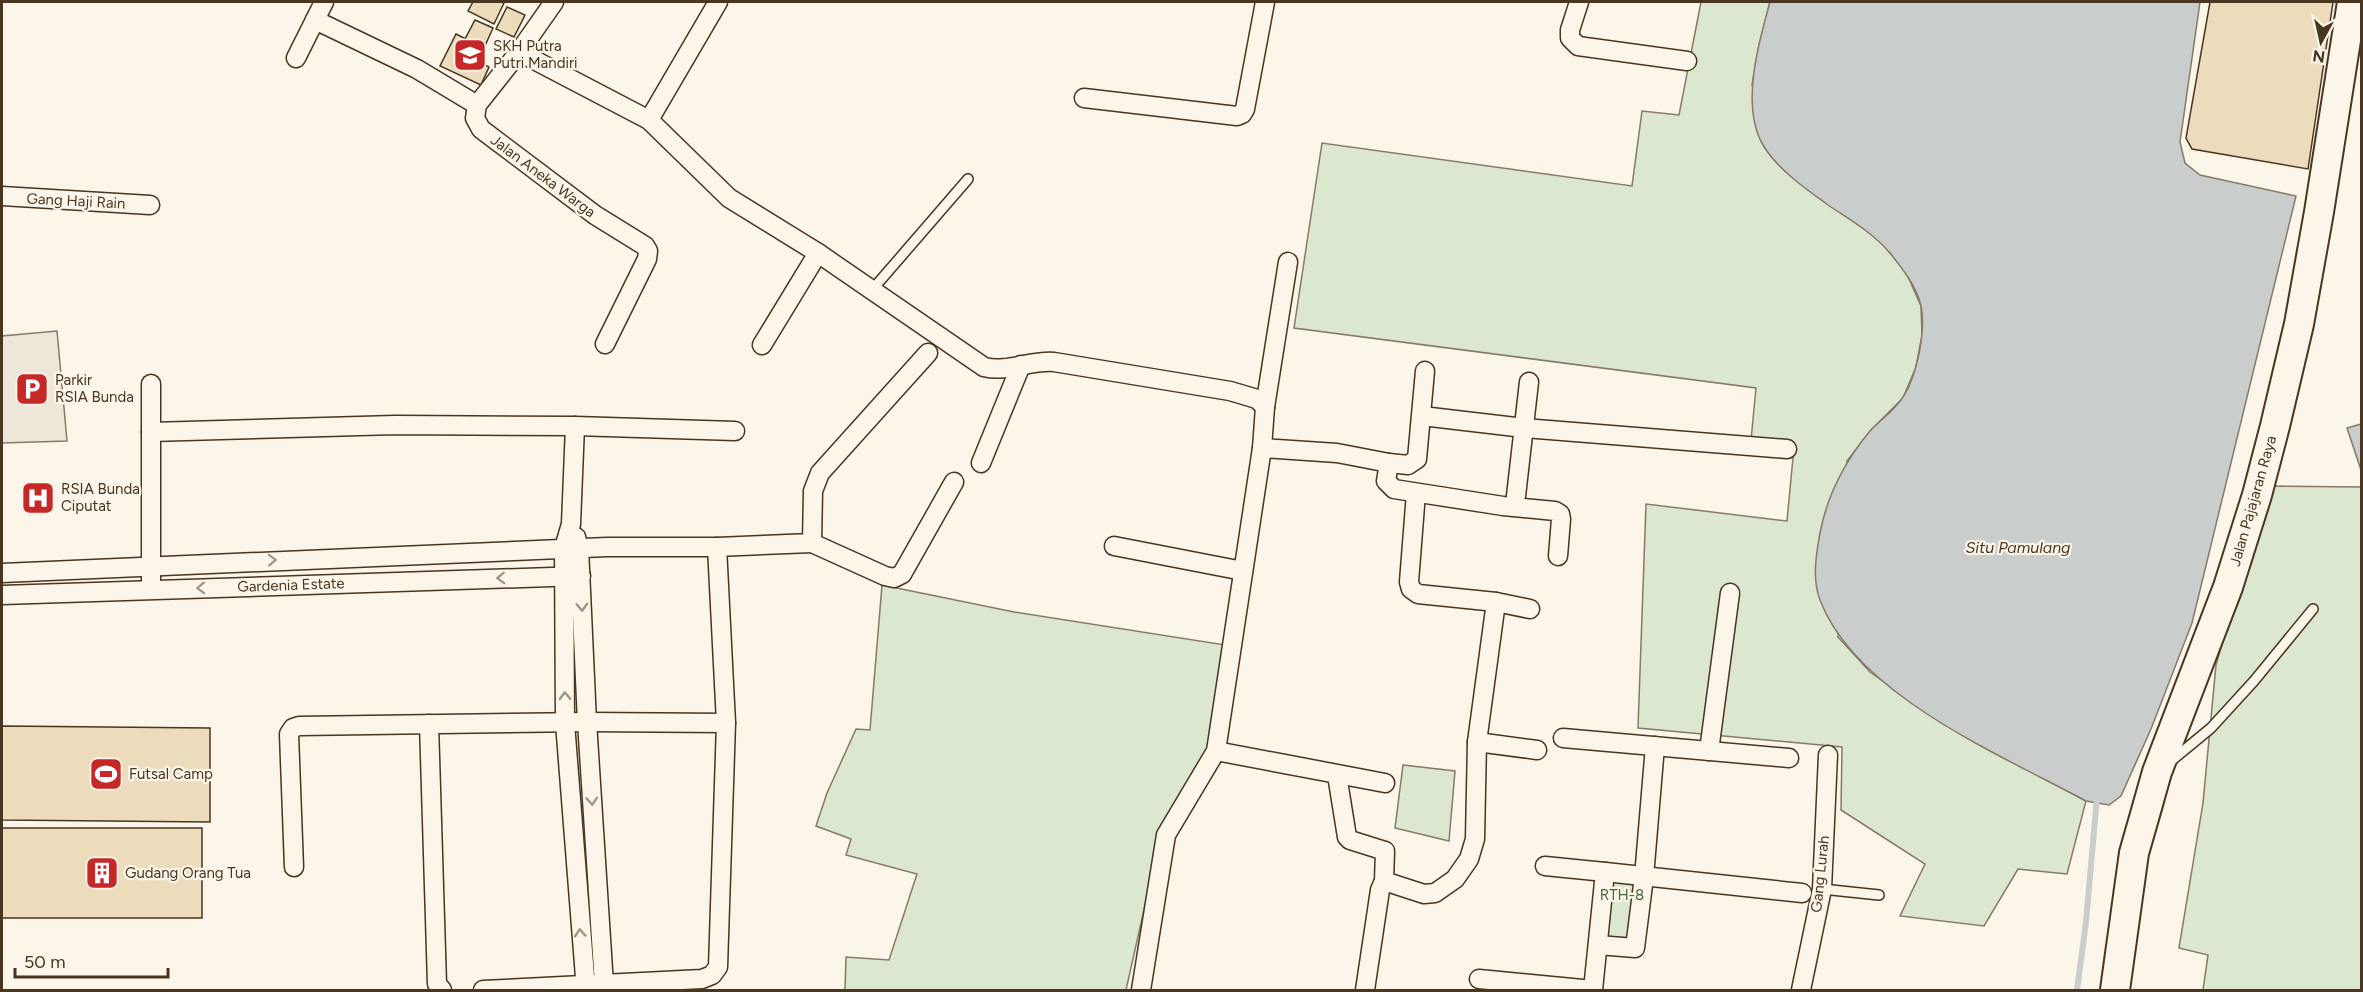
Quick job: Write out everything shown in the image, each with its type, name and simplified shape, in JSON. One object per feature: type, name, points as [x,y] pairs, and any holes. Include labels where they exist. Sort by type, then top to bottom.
[{"type":"main road","name":"Jalan Pajajaran Raya","points":[[2115,990],[2134,853],[2157,772],[2228,587],[2257,495],[2275,426],[2299,324],[2353,2]]},
{"type":"street","points":[[296,58],[324,2]]},
{"type":"street","points":[[315,20],[417,69],[477,105],[519,52],[554,2]]},
{"type":"street","points":[[649,120],[718,2]]},
{"type":"street","points":[[1084,98],[1237,116],[1242,114],[1245,109],[1265,2]]},
{"type":"street","points":[[1579,2],[1570,30],[1570,38],[1578,46],[1687,61]]},
{"type":"street","points":[[2353,2],[2361,4]]},
{"type":"street","points":[[519,52],[649,120],[729,198],[818,253],[984,367],[1002,369],[1054,362],[1230,391],[1257,399],[1265,407]]},
{"type":"street","name":"Jalan Aneka Warga","points":[[477,105],[475,118],[481,129],[595,215],[645,246],[648,251],[647,259],[605,344]]},
{"type":"street","name":"Gang Haji Rain","points":[[2,196],[150,205]]},
{"type":"street","points":[[762,345],[818,253]]},
{"type":"street","points":[[1141,990],[1166,835],[1216,751],[1288,262]]},
{"type":"street","points":[[928,353],[820,473],[813,491],[812,543],[894,578],[902,574],[954,482]]},
{"type":"street","points":[[981,463],[1021,365]]},
{"type":"street","points":[[1262,448],[1337,453],[1408,465],[1417,459],[1425,371]]},
{"type":"street","points":[[1516,496],[1529,382]]},
{"type":"street","points":[[151,384],[151,590]]},
{"type":"street","points":[[1422,416],[1524,428],[1787,449]]},
{"type":"street","points":[[151,432],[395,425],[574,426],[735,431]]},
{"type":"street","points":[[574,426],[572,576],[565,723],[585,988]]},
{"type":"street","points":[[1389,463],[1386,481],[1394,489],[1555,511],[1560,514],[1561,519],[1558,556]]},
{"type":"street","points":[[1416,493],[1409,582],[1411,589],[1418,594],[1496,602],[1530,609]]},
{"type":"street","name":"Gardenia Estate","points":[[2,573],[572,548],[717,547],[812,543]]},
{"type":"street","points":[[1114,546],[1243,571]]},
{"type":"street","points":[[483,990],[604,988],[702,979],[712,975],[718,968],[726,723],[717,547]]},
{"type":"street","points":[[572,576],[587,722],[604,988]]},
{"type":"street","name":"Gardenia Estate","points":[[2,595],[572,576]]},
{"type":"street","points":[[1709,751],[1730,593]]},
{"type":"street","points":[[1384,881],[1424,894],[1435,893],[1446,887],[1465,868],[1473,850],[1477,742],[1496,602]]},
{"type":"street","points":[[294,867],[289,734],[293,728],[299,726],[587,722],[726,723]]},
{"type":"street","points":[[429,724],[434,926],[437,984],[441,990]]},
{"type":"street","points":[[1563,738],[1789,758]]},
{"type":"street","points":[[1477,742],[1537,750]]},
{"type":"street","points":[[1598,945],[1635,948],[1644,877],[1655,746]]},
{"type":"street","points":[[1216,751],[1384,783]]},
{"type":"street","name":"Gang Lurah","points":[[1801,990],[1822,889],[1828,756]]},
{"type":"street","points":[[1337,775],[1347,837],[1385,851],[1384,881],[1380,890],[1365,990]]},
{"type":"street","points":[[1545,866],[1802,893]]},
{"type":"street","points":[[1479,979],[1593,990],[1605,872]]},
{"type":"lane","points":[[872,290],[968,179]]},
{"type":"lane","points":[[2157,772],[2211,728],[2254,681],[2313,609]]},
{"type":"lane","points":[[1822,889],[1879,895]]},
{"type":"green space","points":[[1701,2],[1770,2],[1752,85],[1785,170],[1877,238],[1905,270],[1921,306],[1922,335],[1916,367],[1903,398],[1871,430],[1847,461],[1838,637],[1870,672],[1942,723],[2086,801],[2067,874],[2018,869],[1984,926],[1900,916],[1925,864],[1841,810],[1842,747],[1638,728],[1646,504],[1787,521],[1794,447],[1751,440],[1756,388],[1294,328],[1322,143],[1632,186],[1642,111],[1679,115]]},
{"type":"green space","points":[[2267,486],[2361,487],[2361,990],[2203,990],[2208,955],[2179,948],[2203,803],[2216,665]]},
{"type":"green space","points":[[882,585],[1014,612],[1232,646],[1212,749],[1159,843],[1126,990],[845,990],[846,957],[889,960],[917,874],[846,855],[851,839],[816,826],[827,793],[856,729],[870,730]]},
{"type":"green space","points":[[1403,765],[1455,771],[1449,841],[1395,828]]},
{"type":"green space","name":"RTH-8","points":[[1605,872],[1644,877],[1635,948],[1598,945]]},
{"type":"shaded area","name":"Parkir RSIA Bunda","points":[[57,331],[67,441],[2,443],[2,336]]},
{"type":"water","name":"Situ Pamulang","points":[[1770,2],[2200,2],[2180,142],[2185,163],[2200,175],[2296,196],[2192,623],[2151,729],[2121,796],[2109,805],[2086,801],[2014,764],[1935,719],[1898,693],[1865,665],[1838,634],[1820,600],[1815,575],[1816,558],[1827,506],[1853,454],[1870,431],[1900,402],[1908,388],[1919,353],[1922,316],[1919,299],[1913,285],[1890,253],[1868,233],[1793,178],[1776,162],[1763,145],[1756,129],[1752,93],[1757,54]]},
{"type":"water","points":[[2362,424],[2361,470],[2347,428]]},
{"type":"building","points":[[473,2],[504,3],[494,24],[468,11]]},
{"type":"building","points":[[2210,2],[2333,2],[2308,169],[2192,149],[2186,138]]},
{"type":"building","points":[[507,7],[525,15],[514,37],[496,29]]},
{"type":"building","points":[[475,20],[493,28],[484,48],[465,39]]},
{"type":"building","points":[[456,34],[484,48],[477,61],[489,67],[481,85],[440,66]]},
{"type":"building","name":"Futsal Camp","points":[[2,726],[210,728],[210,822],[2,820]]},
{"type":"building","name":"Gudang Orang Tua","points":[[2,828],[202,828],[202,918],[2,918]]},
{"type":"waterway","points":[[2077,990],[2086,922],[2097,797]]},
{"type":"place","name":"SKH Putra Putri Mandiri","points":[[470,55]]},
{"type":"place","name":"Parkir RSIA Bunda","points":[[32,389]]},
{"type":"place","name":"RSIA Bunda Ciputat","points":[[38,498]]},
{"type":"place","name":"Futsal Camp","points":[[106,774]]},
{"type":"place","name":"Gudang Orang Tua","points":[[102,873]]}]
